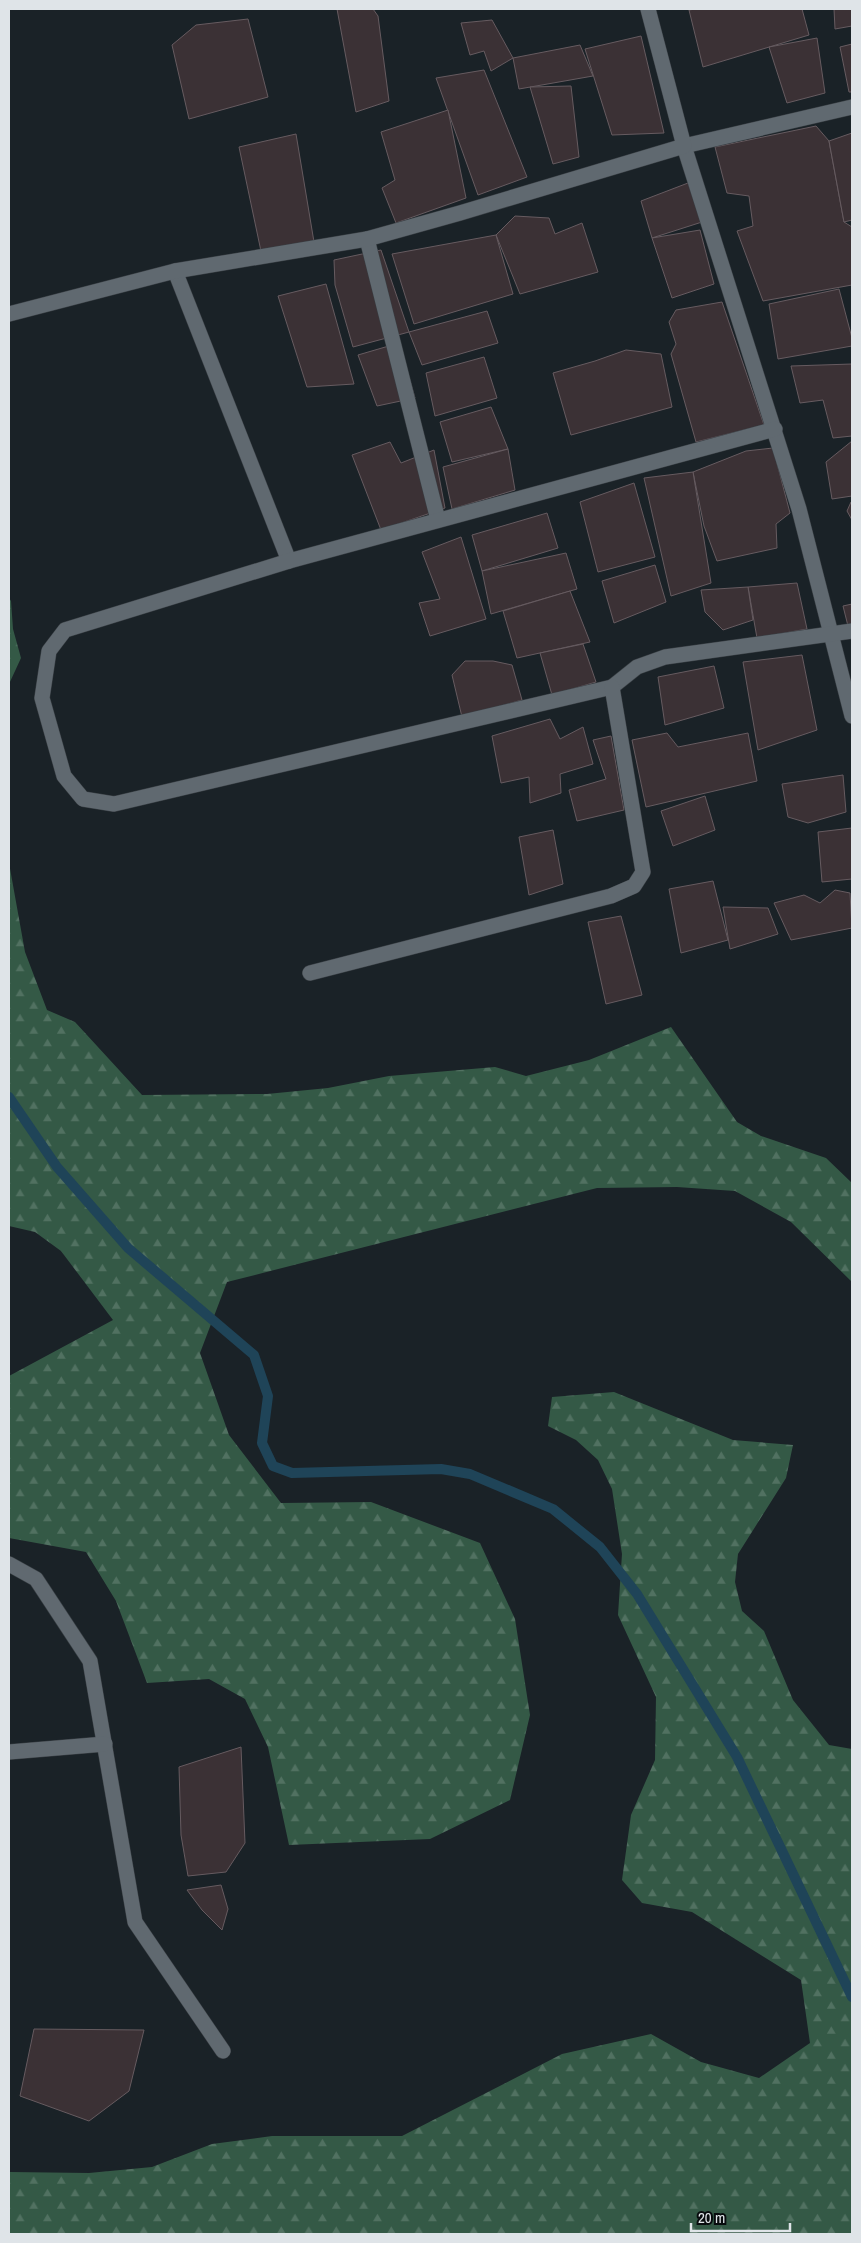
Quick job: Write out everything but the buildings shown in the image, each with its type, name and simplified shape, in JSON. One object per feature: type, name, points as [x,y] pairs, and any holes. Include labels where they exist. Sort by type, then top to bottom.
[{"type":"street","points":[[648,9],[684,146],[799,509],[852,716]]},
{"type":"street","points":[[9,314],[175,271],[367,239],[684,146],[852,107]]},
{"type":"street","points":[[367,239],[438,520]]},
{"type":"street","points":[[175,271],[289,561]]},
{"type":"street","points":[[775,429],[289,561],[65,630],[49,651],[42,698],[64,776],[82,799],[114,804],[612,687],[638,667],[665,657],[852,631]]},
{"type":"street","points":[[310,973],[611,896],[634,886],[642,872],[612,687]]},
{"type":"street","points":[[9,1564],[36,1579],[90,1661],[135,1922],[223,2051]]},
{"type":"street","points":[[9,1752],[105,1744]]},
{"type":"green space","points":[[9,598],[11,601],[13,629],[21,658],[9,684]]},
{"type":"green space","points":[[9,863],[25,952],[47,1010],[75,1022],[142,1095],[267,1094],[328,1088],[389,1076],[495,1067],[526,1076],[589,1060],[671,1027],[737,1122],[761,1136],[826,1158],[852,1183],[852,1282],[791,1222],[735,1191],[677,1187],[597,1188],[227,1282],[200,1353],[229,1435],[281,1503],[371,1502],[480,1543],[515,1619],[530,1715],[510,1800],[430,1839],[289,1845],[268,1747],[245,1699],[209,1679],[147,1683],[116,1601],[86,1552],[9,1538],[9,1376],[113,1320],[61,1251],[35,1232],[9,1226]]},
{"type":"green space","points":[[614,1392],[733,1440],[793,1445],[786,1478],[738,1554],[735,1582],[742,1611],[764,1631],[793,1700],[829,1745],[852,1749],[852,2234],[9,2234],[9,2172],[89,2173],[152,2167],[212,2144],[272,2136],[402,2136],[562,2054],[651,2034],[701,2062],[759,2078],[810,2043],[801,1980],[692,1912],[642,1903],[622,1880],[631,1815],[655,1760],[656,1697],[618,1615],[622,1554],[612,1489],[598,1460],[576,1440],[548,1426],[552,1397]]},
{"type":"waterway","points":[[9,1097],[57,1167],[128,1248],[254,1355],[268,1396],[262,1443],[273,1466],[292,1473],[441,1469],[470,1474],[553,1509],[600,1547],[637,1594],[737,1757],[852,1997]]}]
